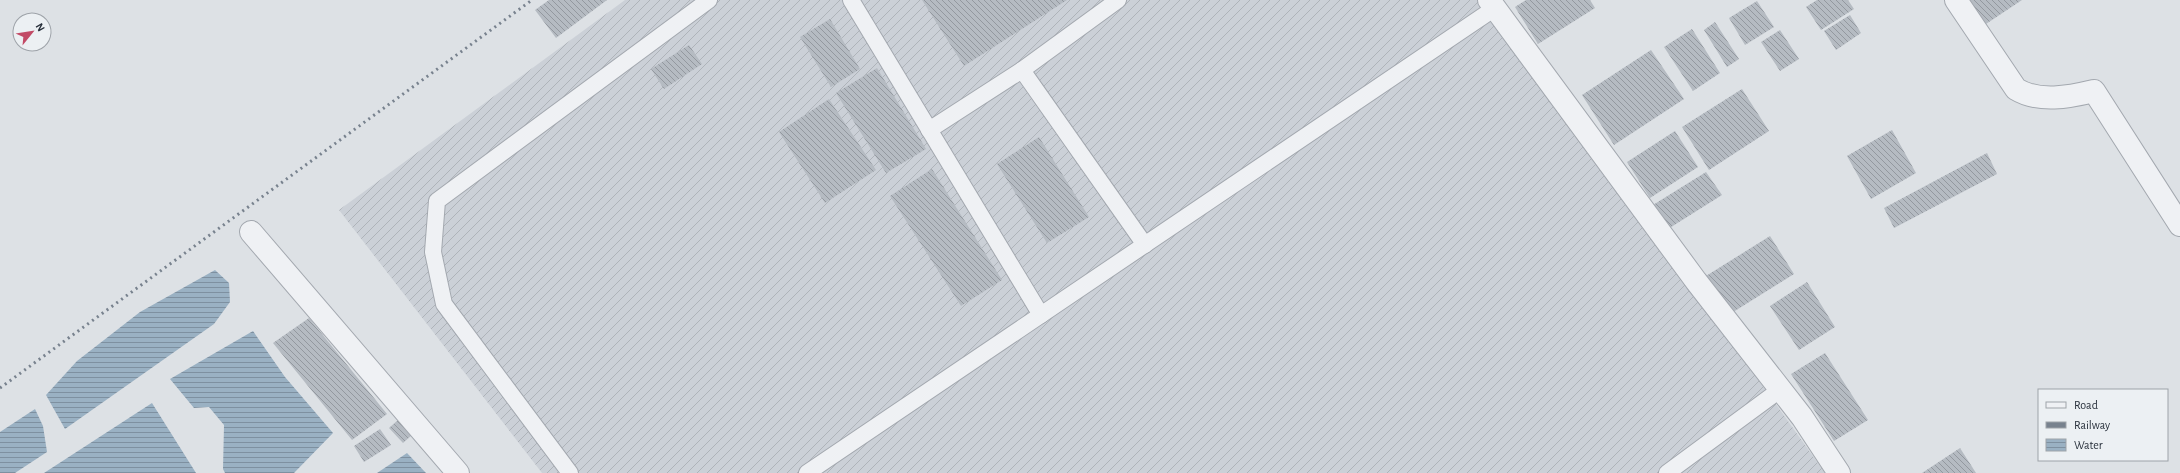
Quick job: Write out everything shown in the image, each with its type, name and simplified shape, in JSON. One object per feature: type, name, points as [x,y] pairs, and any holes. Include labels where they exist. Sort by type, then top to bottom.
[{"type":"street","points":[[1956,0],[2016,89],[2027,96],[2059,98],[2094,91],[2180,224]]},
{"type":"street","points":[[1492,4],[1696,280],[1802,417],[1839,473]]},
{"type":"street","points":[[251,232],[458,473]]},
{"type":"lane","points":[[570,473],[444,304],[433,252],[437,201],[709,0]]},
{"type":"lane","points":[[851,0],[1041,315]]},
{"type":"lane","points":[[930,130],[1022,70],[1118,0]]},
{"type":"lane","points":[[807,473],[1145,245],[1492,4]]},
{"type":"lane","points":[[1022,70],[1145,245]]},
{"type":"lane","points":[[1667,473],[1781,389]]},
{"type":"shaded area","points":[[625,0],[1488,0],[1825,473],[542,473],[339,210]]},
{"type":"water","points":[[215,270],[229,283],[230,302],[214,324],[65,429],[46,395],[77,361],[140,312]]},
{"type":"water","points":[[253,331],[285,377],[333,433],[294,473],[225,473],[223,469],[224,425],[209,407],[194,408],[170,379]]},
{"type":"water","points":[[152,403],[196,473],[44,473]]},
{"type":"water","points":[[35,409],[43,426],[47,452],[15,473],[0,473],[0,432]]},
{"type":"water","points":[[407,453],[426,473],[377,473]]},
{"type":"building","points":[[549,0],[607,0],[556,38],[535,10]]},
{"type":"building","points":[[922,0],[1067,0],[964,66]]},
{"type":"building","points":[[1526,0],[1590,0],[1595,8],[1538,44],[1515,7]]},
{"type":"building","points":[[1817,0],[1848,0],[1854,9],[1821,30],[1806,7]]},
{"type":"building","points":[[1965,0],[2022,0],[1983,26]]},
{"type":"building","points":[[1757,1],[1774,27],[1745,45],[1729,18]]},
{"type":"building","points":[[1850,15],[1861,33],[1836,50],[1824,31]]},
{"type":"building","points":[[830,19],[860,69],[831,87],[800,37]]},
{"type":"building","points":[[1715,22],[1739,59],[1727,67],[1704,30]]},
{"type":"building","points":[[1692,29],[1720,73],[1693,91],[1664,47]]},
{"type":"building","points":[[1780,30],[1799,59],[1780,71],[1761,42]]},
{"type":"building","points":[[689,45],[702,64],[664,89],[651,69]]},
{"type":"building","points":[[1651,50],[1684,99],[1614,145],[1582,95]]},
{"type":"building","points":[[877,68],[926,149],[886,173],[836,93]]},
{"type":"building","points":[[1742,89],[1769,131],[1709,170],[1682,127]]},
{"type":"building","points":[[829,99],[876,170],[825,203],[779,132]]},
{"type":"building","points":[[1892,130],[1916,173],[1871,199],[1847,156]]},
{"type":"building","points":[[1675,131],[1698,167],[1650,198],[1627,162]]},
{"type":"building","points":[[1039,137],[1089,217],[1047,243],[997,164]]},
{"type":"building","points":[[1987,153],[1997,174],[1894,228],[1884,208]]},
{"type":"building","points":[[932,169],[1002,280],[961,306],[890,196]]},
{"type":"building","points":[[1706,172],[1722,195],[1668,229],[1653,205]]},
{"type":"building","points":[[1770,236],[1794,274],[1730,314],[1706,276]]},
{"type":"building","points":[[1807,282],[1835,327],[1799,350],[1770,306]]},
{"type":"building","points":[[309,318],[387,414],[352,440],[273,343]]},
{"type":"building","points":[[1825,353],[1868,420],[1834,441],[1791,374]]},
{"type":"building","points":[[398,420],[412,435],[403,443],[389,428]]},
{"type":"building","points":[[380,429],[391,445],[364,462],[354,446]]},
{"type":"building","points":[[1960,448],[1976,473],[1922,473]]},
{"type":"railway","points":[[0,388],[532,0]]}]
